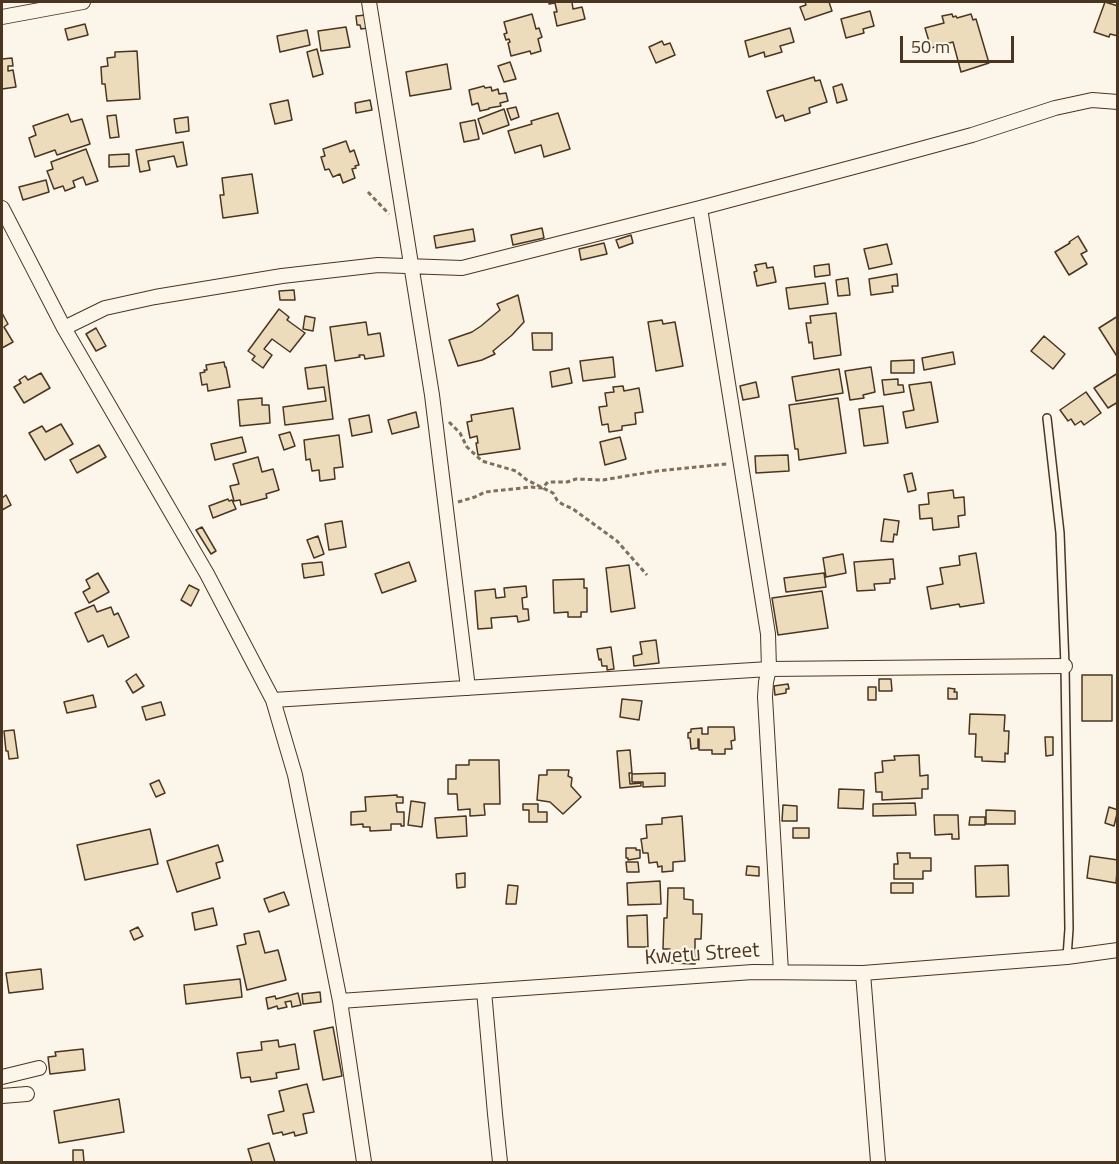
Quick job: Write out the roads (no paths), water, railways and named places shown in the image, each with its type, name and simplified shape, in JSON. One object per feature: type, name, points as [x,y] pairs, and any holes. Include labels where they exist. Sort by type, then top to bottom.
[{"type":"street","points":[[2,17],[83,2]]},
{"type":"street","points":[[369,2],[432,395],[468,688]]},
{"type":"street","points":[[64,328],[105,308],[154,297],[292,275],[378,265],[462,268],[700,208],[972,135],[1055,108],[1092,100],[1118,102]]},
{"type":"street","points":[[2,208],[64,328],[207,574],[273,700],[295,775],[340,1001],[364,1162]]},
{"type":"street","points":[[700,208],[768,634],[769,669],[765,697],[781,972]]},
{"type":"street","points":[[273,700],[769,669],[1065,666]]},
{"type":"street","name":"Kwetu Street","points":[[340,1001],[742,973],[863,973],[1067,957],[1118,950]]},
{"type":"street","points":[[863,973],[878,1162]]},
{"type":"street","points":[[484,991],[500,1162]]},
{"type":"street","points":[[2,1077],[39,1068]]},
{"type":"street","points":[[2,1096],[27,1094]]},
{"type":"lane","points":[[1047,418],[1060,533],[1065,666],[1069,929],[1067,957]]}]
